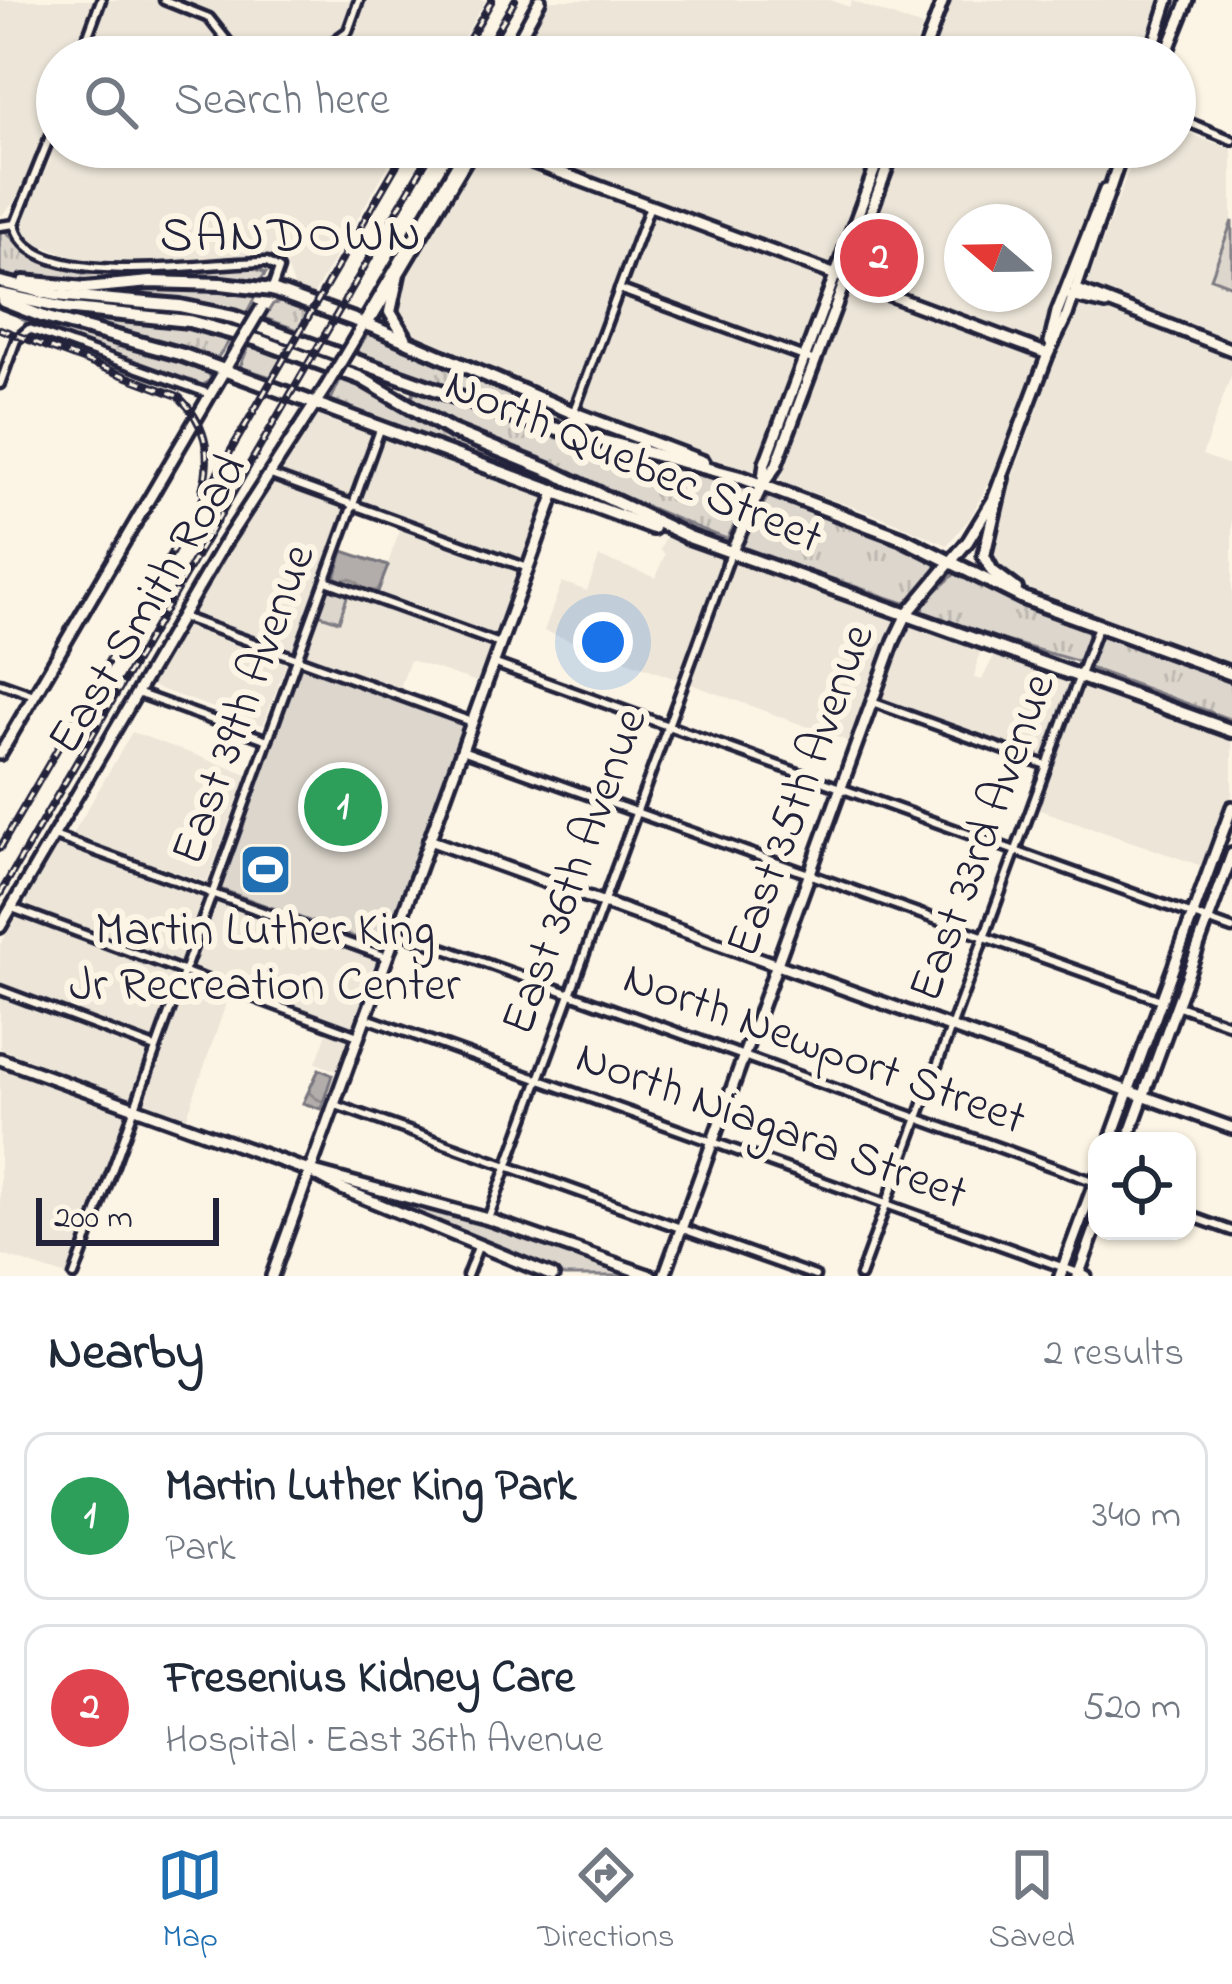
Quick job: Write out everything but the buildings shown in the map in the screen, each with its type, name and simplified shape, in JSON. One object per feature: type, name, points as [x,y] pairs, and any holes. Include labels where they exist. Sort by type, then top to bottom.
[{"type":"main road","points":[[398,275],[391,316],[412,343]]},
{"type":"main road","points":[[0,279],[67,287],[164,282],[272,290],[740,477]]},
{"type":"main road","name":"North Quebec Street","points":[[0,279],[83,299],[170,305],[232,317],[516,418],[740,477],[890,532],[1033,602],[1232,674]]},
{"type":"main road","points":[[0,297],[35,314],[228,365],[316,403],[663,532],[689,537]]},
{"type":"main road","name":"North Quebec Street","points":[[0,297],[189,321],[258,340],[361,378],[452,431],[562,476],[689,537],[1230,731]]},
{"type":"main road","points":[[1002,478],[985,556],[992,571],[1033,602]]},
{"type":"street","points":[[88,36],[101,0]]},
{"type":"street","points":[[164,0],[209,18],[223,36]]},
{"type":"street","points":[[343,36],[351,27],[358,0]]},
{"type":"street","points":[[520,36],[540,0]]},
{"type":"street","points":[[930,36],[943,0]]},
{"type":"street","points":[[1157,36],[1168,0]]},
{"type":"street","points":[[1173,36],[1188,0]]},
{"type":"street","points":[[1196,126],[1232,140]]},
{"type":"street","points":[[0,754],[280,274],[274,263],[89,270],[27,247],[15,224],[37,168]]},
{"type":"street","name":"East Smith Road","points":[[0,927],[181,617],[458,168]]},
{"type":"street","name":"East Smith Road","points":[[364,323],[374,316],[459,168]]},
{"type":"street","points":[[548,168],[1048,354]]},
{"type":"street","name":"East 36th Avenue","points":[[841,277],[876,168]]},
{"type":"street","name":"East 36th Avenue","points":[[488,1219],[731,553],[776,466],[810,359],[886,168]]},
{"type":"street","name":"East 35th Avenue","points":[[664,1276],[872,702],[908,614],[952,562],[983,517],[1002,478],[1116,168]]},
{"type":"street","points":[[573,413],[650,206]]},
{"type":"street","points":[[0,226],[15,224]]},
{"type":"street","points":[[620,289],[810,359]]},
{"type":"street","points":[[1070,292],[1232,350]]},
{"type":"street","points":[[0,384],[16,340],[29,329],[210,394]]},
{"type":"street","name":"East 39th Avenue","points":[[74,1276],[381,427]]},
{"type":"street","points":[[268,474],[528,568]]},
{"type":"street","points":[[273,1276],[556,490]]},
{"type":"street","points":[[326,581],[500,644]]},
{"type":"street","points":[[181,617],[472,722]]},
{"type":"street","name":"East 33rd Avenue","points":[[860,1276],[1098,626]]},
{"type":"street","points":[[494,662],[1232,928]]},
{"type":"street","points":[[0,683],[34,695]]},
{"type":"street","points":[[137,693],[268,740]]},
{"type":"street","points":[[872,702],[1046,765]]},
{"type":"street","points":[[462,749],[1161,1000]]},
{"type":"street","points":[[1113,1132],[1232,807]]},
{"type":"street","points":[[54,836],[386,957]]},
{"type":"street","points":[[429,840],[1232,1128]]},
{"type":"street","points":[[1130,1132],[1232,854]]},
{"type":"street","points":[[11,908],[358,1036]]},
{"type":"street","name":"North Newport Street","points":[[396,932],[1088,1176]]},
{"type":"street","points":[[0,990],[155,1048]]},
{"type":"street","points":[[1176,1005],[1232,1025]]},
{"type":"street","name":"North Niagara Street","points":[[364,1017],[1062,1272],[1082,1275]]},
{"type":"street","points":[[0,1059],[309,1172],[554,1276]]},
{"type":"street","points":[[336,1105],[815,1276]]},
{"type":"street","points":[[309,1172],[488,1219],[651,1276]]},
{"type":"street","points":[[1062,1272],[1088,1201]]},
{"type":"street","points":[[1196,1218],[1232,1231]]},
{"type":"street","points":[[1082,1275],[1092,1240]]},
{"type":"street","points":[[467,1276],[478,1247]]},
{"type":"shaded area","points":[[0,0],[486,0],[465,36],[36,36],[36,152],[19,197],[0,217]]},
{"type":"shaded area","points":[[550,0],[830,0],[849,7],[852,1],[922,27],[919,36],[529,36]]},
{"type":"shaded area","points":[[952,0],[1164,0],[1153,36],[939,36]]},
{"type":"shaded area","points":[[1196,136],[1232,149],[1232,340],[1087,285],[1129,168],[1196,168]]},
{"type":"shaded area","points":[[47,168],[387,168],[312,297],[295,289],[286,263],[267,255],[99,266],[32,242],[23,232]]},
{"type":"shaded area","points":[[470,168],[869,168],[758,469],[748,472],[411,338],[392,313],[398,289]]},
{"type":"shaded area","points":[[892,168],[1107,168],[999,462],[970,518],[947,545],[784,483],[776,476]]},
{"type":"shaded area","points":[[1081,302],[1232,356],[1232,373],[1202,455],[1232,466],[1232,666],[1073,608],[999,575],[986,551],[1075,306]]},
{"type":"shaded area","points":[[320,411],[372,428],[349,496],[302,483],[283,471],[282,464]]},
{"type":"shaded area","points":[[387,434],[546,491],[527,554],[522,558],[364,501]]},
{"type":"shaded area","points":[[272,483],[339,504],[344,511],[295,651],[198,616],[192,608]]},
{"type":"shaded area","points":[[401,527],[517,569],[497,634],[377,594]]},
{"type":"shaded area","points":[[667,534],[722,556],[679,680],[544,631],[562,582],[587,591],[599,557],[656,578]]},
{"type":"shaded area","points":[[734,559],[895,618],[852,743],[688,683]]},
{"type":"shaded area","points":[[348,594],[489,647],[480,683],[410,660],[398,693],[305,658],[318,614],[338,621]]},
{"type":"shaded area","points":[[910,622],[981,647],[974,678],[982,680],[996,652],[1068,678],[1071,683],[1045,755],[1038,757],[879,699],[903,628]]},
{"type":"shaded area","points":[[186,623],[286,664],[263,725],[151,686]]},
{"type":"shaded area","points":[[1083,685],[1232,739],[1232,794],[1205,867],[1037,809]]},
{"type":"shaded area","points":[[132,732],[247,774],[207,882],[72,836]]},
{"type":"shaded area","points":[[62,845],[205,896],[182,963],[28,907],[26,899],[55,848]]},
{"type":"shaded area","points":[[217,901],[379,960],[357,1023],[352,1027],[192,969]]},
{"type":"shaded area","points":[[22,916],[175,974],[153,1039],[0,985],[0,945],[15,919]]},
{"type":"shaded area","points":[[186,983],[229,995],[186,1119],[143,1100]]},
{"type":"shaded area","points":[[0,998],[145,1051],[148,1055],[133,1096],[127,1098],[0,1048]]},
{"type":"shaded area","points":[[325,1026],[351,1037],[340,1072],[316,1063]]},
{"type":"shaded area","points":[[0,1068],[127,1112],[67,1276],[0,1254]]},
{"type":"green space","points":[[1232,221],[1232,286],[1211,278]]},
{"type":"green space","points":[[5,231],[27,253],[85,274],[249,266],[266,273],[260,281],[48,284],[0,274],[0,232]]},
{"type":"green space","points":[[245,289],[256,295],[245,316],[190,302],[83,295],[83,291]]},
{"type":"green space","points":[[273,304],[309,311],[298,330],[264,318]]},
{"type":"green space","points":[[20,311],[122,338],[207,369],[211,379],[202,386],[28,324],[18,316]]},
{"type":"green space","points":[[66,317],[167,323],[232,337],[216,360]]},
{"type":"green space","points":[[374,332],[669,453],[510,411],[355,354]]},
{"type":"green space","points":[[249,345],[282,357],[271,377],[240,367]]},
{"type":"green space","points":[[342,376],[450,435],[615,508],[331,400]]},
{"type":"green space","points":[[416,387],[524,425],[729,479],[747,486],[750,495],[727,539],[448,420],[411,399]]},
{"type":"green space","points":[[773,495],[881,535],[935,560],[936,568],[904,603],[744,549],[741,544]]},
{"type":"green space","points":[[957,572],[1090,629],[1080,662],[924,613],[923,603]]},
{"type":"green space","points":[[329,589],[348,594],[339,621],[318,614]]},
{"type":"green space","points":[[1098,635],[1232,679],[1232,720],[1087,667]]},
{"type":"green space","points":[[300,666],[465,724],[385,948],[220,889]]},
{"type":"green space","points":[[320,1175],[526,1235],[637,1276],[564,1276]]},
{"type":"water","points":[[343,551],[388,566],[377,594],[335,578]]},
{"type":"water","points":[[319,1069],[332,1075],[321,1109],[303,1103]]},
{"type":"railway","points":[[471,36],[492,0]]},
{"type":"railway","points":[[494,36],[515,0]]},
{"type":"railway","points":[[0,848],[395,168]]},
{"type":"railway","points":[[0,894],[422,168]]},
{"type":"railway","points":[[0,329],[178,396],[195,417],[204,439],[207,464],[202,490]]},
{"type":"place","name":"Fresenius Kidney Care","points":[[879,258]]},
{"type":"place","name":"Martin Luther King Park","points":[[343,807]]},
{"type":"place","name":"Martin Luther King Jr Recreation Center","points":[[265,869]]},
{"type":"district","name":"SANDOWN","points":[[292,237]]}]
